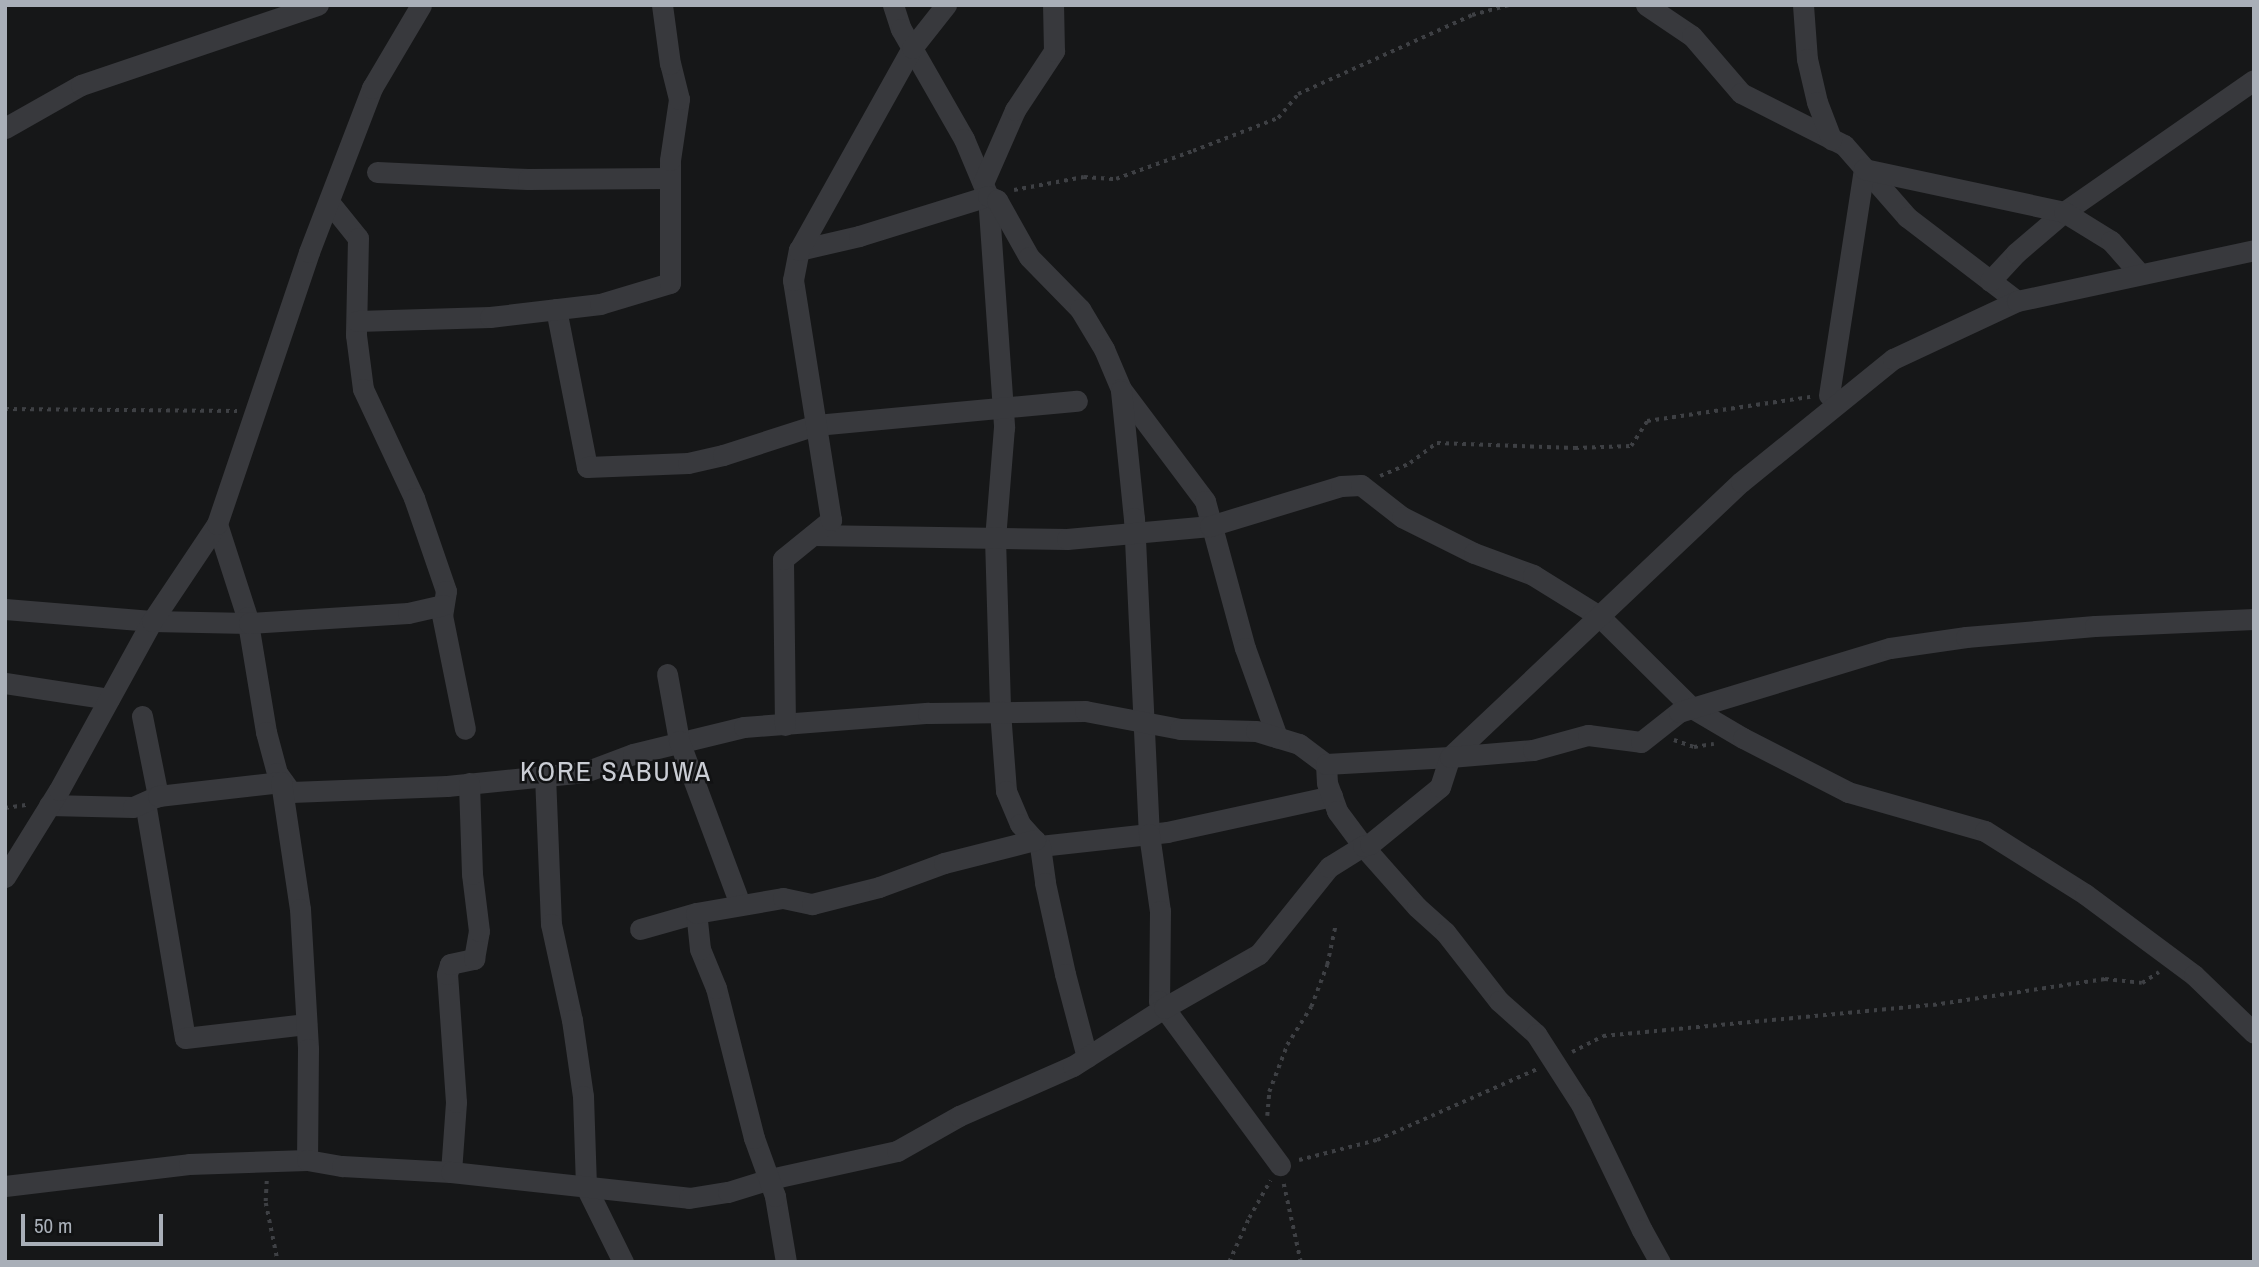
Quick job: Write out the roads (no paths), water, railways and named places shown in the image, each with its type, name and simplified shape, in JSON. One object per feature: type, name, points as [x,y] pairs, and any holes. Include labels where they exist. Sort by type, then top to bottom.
[{"type":"street","points":[[5,128],[81,85],[318,5]]},
{"type":"street","points":[[5,877],[49,805],[152,621],[217,524],[329,202],[372,88],[421,5]]},
{"type":"street","points":[[357,321],[490,317],[600,304],[670,283],[670,178],[679,99],[670,64],[662,5]]},
{"type":"street","points":[[893,5],[912,48],[964,139],[985,190],[1003,410],[995,538],[1000,712],[1006,791],[1020,824],[1037,843],[1065,974],[1087,1057]]},
{"type":"street","points":[[785,724],[783,559],[831,520],[793,280],[799,250],[912,48],[946,5]]},
{"type":"street","points":[[799,250],[859,236],[985,190],[1015,110],[1054,51],[1053,5]]},
{"type":"street","points":[[1646,5],[1692,36],[1741,93],[1844,145],[1907,217],[2017,301]]},
{"type":"street","points":[[1803,5],[1807,59],[1817,102],[1831,139]]},
{"type":"street","points":[[1990,281],[2016,253],[2064,212],[2254,80]]},
{"type":"street","points":[[1864,169],[2064,212],[2111,241],[2140,274]]},
{"type":"street","points":[[1829,395],[1864,169]]},
{"type":"street","points":[[377,172],[528,179],[670,178]]},
{"type":"street","points":[[985,190],[997,200],[1029,257],[1080,309],[1104,349],[1121,389],[1205,501],[1245,648],[1277,737]]},
{"type":"street","points":[[329,202],[358,238],[357,321],[363,388],[414,498],[446,592],[442,615],[465,729]]},
{"type":"street","points":[[5,1185],[189,1164],[307,1160],[342,1166],[450,1172],[690,1198],[728,1192],[770,1179],[897,1151],[959,1116],[1087,1057],[1164,1008],[1259,954],[1329,867],[1370,844],[1440,787],[1450,757],[1599,616],[1741,482],[1893,359],[2017,301],[2254,250]]},
{"type":"street","points":[[556,309],[587,467],[688,463],[723,455],[816,425],[1003,410],[1077,401]]},
{"type":"street","points":[[1121,389],[1135,531],[1149,834],[1160,911],[1159,1001],[1266,1142],[1280,1165]]},
{"type":"street","points":[[813,535],[1067,539],[1210,526],[1341,486],[1361,485],[1402,517],[1474,553],[1533,575],[1599,616],[1692,708],[1743,738],[1848,792],[1985,831],[2085,894],[2175,961],[2254,1033]]},
{"type":"street","points":[[217,524],[249,624],[266,732],[281,782],[300,909],[306,1024],[307,1160]]},
{"type":"street","points":[[5,609],[152,621],[249,624],[396,614],[443,605]]},
{"type":"street","points":[[281,782],[291,792],[469,783],[585,772],[679,741],[744,727],[928,713],[1085,711],[1180,729],[1256,730],[1299,744],[1326,764],[1533,750],[1588,736],[1642,742],[1679,712],[1890,648],[1966,637],[2095,626],[2254,619]]},
{"type":"street","points":[[667,674],[679,741],[740,904]]},
{"type":"street","points":[[5,682],[108,699]]},
{"type":"street","points":[[142,716],[151,799],[186,1038],[306,1024]]},
{"type":"street","points":[[1326,764],[1327,783],[1337,811],[1363,846],[1417,907],[1445,932],[1500,1001],[1536,1034],[1555,1061],[1581,1104],[1660,1262]]},
{"type":"street","points":[[545,775],[551,924],[572,1020],[583,1096],[586,1186],[623,1262]]},
{"type":"street","points":[[49,805],[133,807],[151,799],[281,782]]},
{"type":"street","points":[[450,1172],[456,1102],[447,975],[450,964],[474,959],[479,931],[472,874],[469,783]]},
{"type":"street","points":[[640,929],[740,904],[783,898],[812,904],[878,887],[944,863],[1037,843],[1149,834],[1332,796]]},
{"type":"street","points":[[696,913],[699,949],[716,988],[754,1138],[770,1179],[786,1262]]},
{"type":"district","name":"KORE SABUWA","points":[[616,771]]}]
